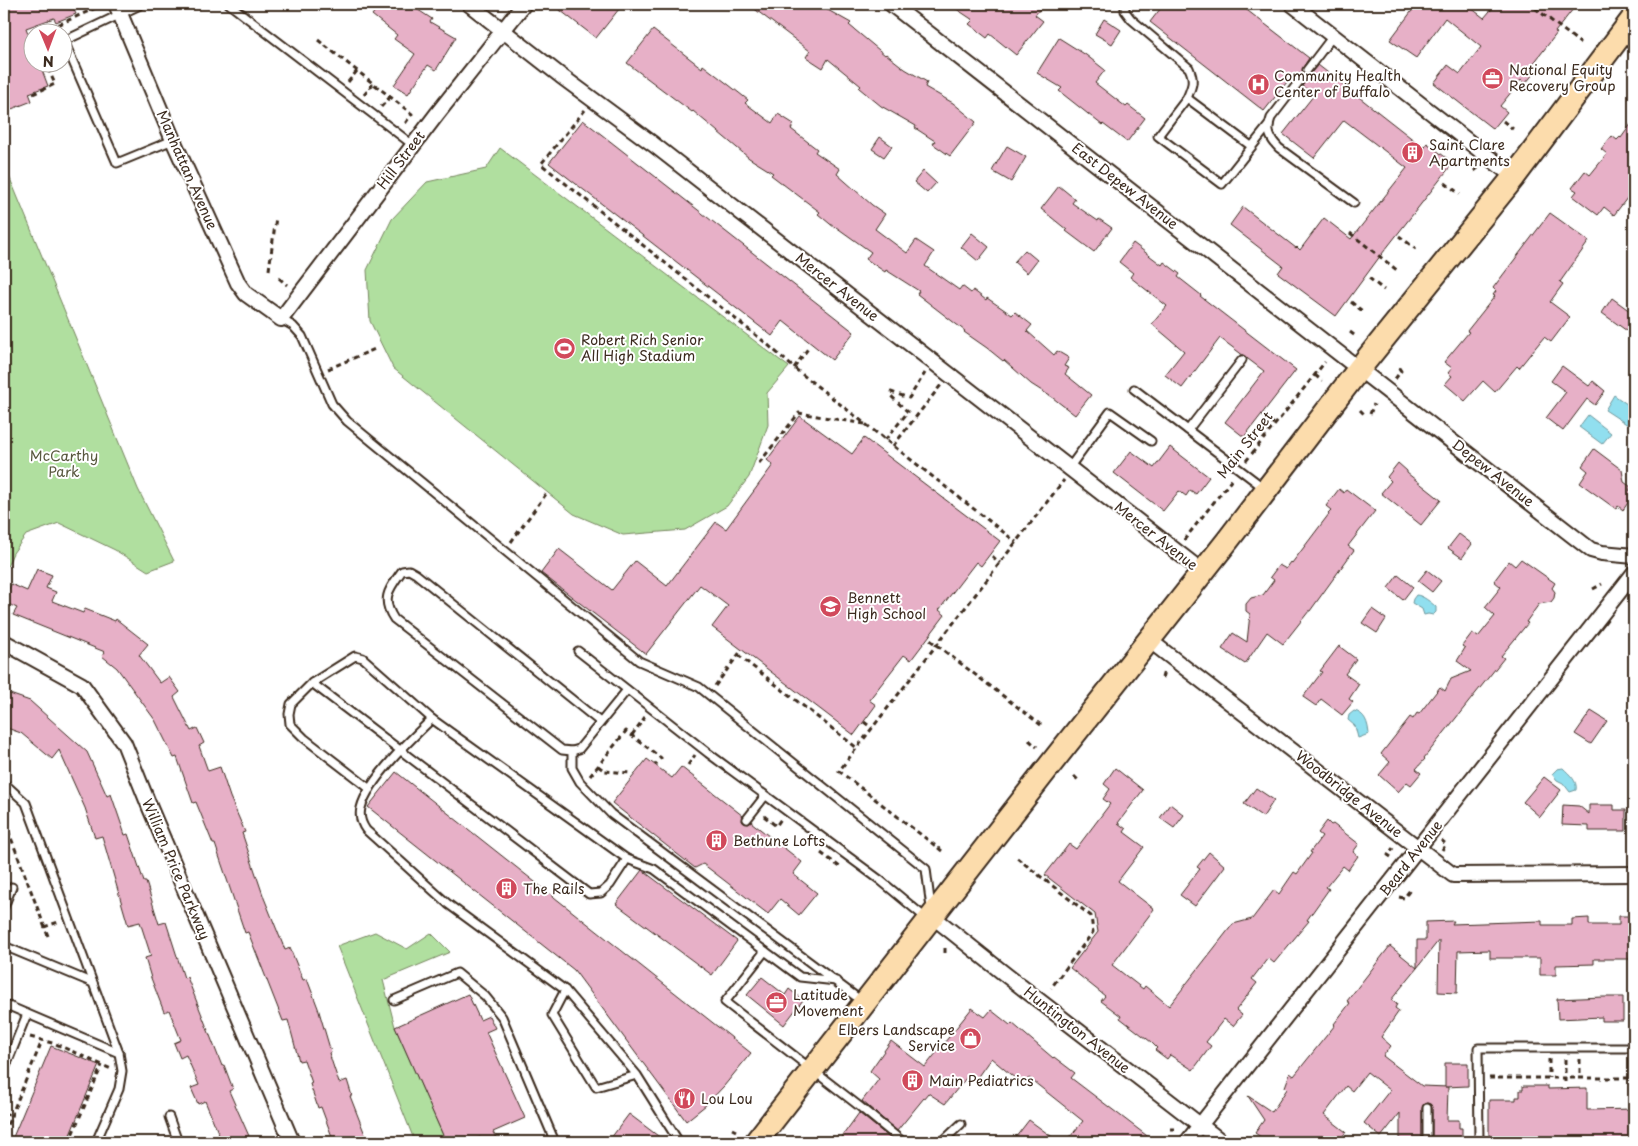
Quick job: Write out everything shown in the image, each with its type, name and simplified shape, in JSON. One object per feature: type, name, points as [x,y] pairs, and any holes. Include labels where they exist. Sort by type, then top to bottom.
[{"type":"main road","points":[[756,1142],[1203,572],[1359,369],[1514,176],[1634,17]]},
{"type":"street","name":"Mercer Avenue","points":[[470,4],[561,76],[661,150],[1066,475],[1203,572]]},
{"type":"street","name":"Hill Street","points":[[281,319],[524,4]]},
{"type":"street","name":"East Depew Avenue","points":[[891,4],[1359,369]]},
{"type":"street","points":[[1292,4],[1514,176]]},
{"type":"street","name":"Manhattan Avenue","points":[[118,9],[173,140],[238,283],[246,294],[281,319]]},
{"type":"street","name":"Depew Avenue","points":[[1359,369],[1591,550],[1634,556]]},
{"type":"street","name":"Beard Avenue","points":[[1187,1142],[1634,573]]},
{"type":"street","name":"Woodbridge Avenue","points":[[1149,640],[1454,875],[1634,874]]},
{"type":"street","name":"William Price Parkway","points":[[4,642],[82,685],[124,742],[292,1142]]},
{"type":"street","name":"Huntington Avenue","points":[[931,918],[1222,1142]]},
{"type":"lane","points":[[142,4],[118,9],[64,41],[118,163],[173,140]]},
{"type":"lane","points":[[229,4],[413,146]]},
{"type":"lane","points":[[1125,4],[1126,11],[1131,19],[1189,68],[1193,76],[1187,98],[1158,136],[1222,184],[1301,79]]},
{"type":"lane","points":[[1307,70],[1334,36]]},
{"type":"lane","points":[[1187,98],[1251,146]]},
{"type":"lane","points":[[1268,125],[1272,141],[1279,148],[1354,203]]},
{"type":"lane","points":[[281,319],[293,326],[302,336],[332,404],[347,422],[639,661],[700,687],[926,868],[931,918]]},
{"type":"lane","points":[[1188,430],[1242,360]]},
{"type":"lane","points":[[1134,389],[1266,490]]},
{"type":"lane","points":[[1066,475],[1110,412],[1150,441]]},
{"type":"lane","points":[[600,722],[424,579],[409,570],[402,571],[388,591],[388,607],[394,619],[562,750],[572,751],[578,749],[627,690]]},
{"type":"lane","points":[[578,651],[765,796],[931,918]]},
{"type":"lane","points":[[370,789],[304,738],[290,724],[291,704],[312,683],[355,656],[363,658],[432,719],[626,859],[654,869],[800,978],[836,981]]},
{"type":"lane","points":[[312,683],[589,894],[601,893],[610,885],[626,859]]},
{"type":"lane","points":[[432,719],[400,751],[370,789],[361,808],[361,823],[366,830],[448,904],[565,990],[636,1076],[679,1142]]},
{"type":"lane","points":[[572,751],[572,768],[580,782],[609,812],[865,1003]]},
{"type":"lane","points":[[4,783],[26,803],[119,1053],[122,1070],[119,1089],[96,1142]]},
{"type":"lane","points":[[748,819],[765,796]]},
{"type":"lane","points":[[4,907],[12,887]]},
{"type":"lane","points":[[4,946],[93,983]]},
{"type":"lane","points":[[765,951],[724,1002],[903,1142]]},
{"type":"lane","points":[[394,1000],[457,973],[485,996],[502,1017],[556,1142]]},
{"type":"lane","points":[[565,990],[552,1015],[596,1087],[636,1076]]},
{"type":"lane","points":[[4,1004],[119,1053]]},
{"type":"lane","points":[[4,1071],[27,1014]]},
{"type":"lane","points":[[1479,1142],[1478,1048],[1634,1048]]},
{"type":"lane","points":[[1427,1108],[1427,1142]]},
{"type":"lane","points":[[169,1117],[178,1142]]},
{"type":"lane","points":[[942,1142],[960,1124]]},
{"type":"path","points":[[64,22],[100,6]]},
{"type":"path","points":[[1535,8],[1580,43]]},
{"type":"path","points":[[318,40],[412,114],[404,125]]},
{"type":"path","points":[[346,83],[357,71]]},
{"type":"path","points":[[34,94],[55,84],[50,72]]},
{"type":"path","points":[[363,97],[373,84]]},
{"type":"path","points":[[380,109],[390,97]]},
{"type":"path","points":[[585,110],[540,164],[794,368],[1016,542]]},
{"type":"path","points":[[1503,121],[1513,129]]},
{"type":"path","points":[[1474,171],[1478,168]]},
{"type":"path","points":[[1444,183],[1460,194]]},
{"type":"path","points":[[269,270],[276,217]]},
{"type":"path","points":[[1350,233],[1398,271]]},
{"type":"path","points":[[1399,236],[1416,249]]},
{"type":"path","points":[[279,278],[287,285]]},
{"type":"path","points":[[1369,278],[1384,290]]},
{"type":"path","points":[[1352,302],[1365,313]]},
{"type":"path","points":[[1350,332],[1357,337]]},
{"type":"path","points":[[794,368],[810,347]]},
{"type":"path","points":[[341,363],[377,348]]},
{"type":"path","name":"Main Street","points":[[1186,538],[1325,362]]},
{"type":"path","points":[[1395,379],[1401,371],[1397,364]]},
{"type":"path","points":[[885,440],[908,412],[891,396],[891,392],[909,398],[925,373]]},
{"type":"path","points":[[1315,375],[1322,381]]},
{"type":"path","points":[[893,446],[940,385]]},
{"type":"path","points":[[1370,414],[1374,404]]},
{"type":"path","points":[[1360,410],[1365,414]]},
{"type":"path","points":[[759,462],[799,413],[866,424]]},
{"type":"path","points":[[1262,415],[1275,425]]},
{"type":"path","points":[[942,852],[839,771],[1066,475]]},
{"type":"path","points":[[505,551],[546,494]]},
{"type":"path","points":[[992,556],[1000,563]]},
{"type":"path","points":[[1593,589],[1602,584]]},
{"type":"path","points":[[930,640],[1041,724]]},
{"type":"path","points":[[709,695],[741,651]]},
{"type":"path","points":[[738,656],[856,748]]},
{"type":"path","points":[[1162,678],[1164,671]]},
{"type":"path","points":[[632,735],[646,715]]},
{"type":"path","points":[[864,722],[872,728]]},
{"type":"path","points":[[590,776],[626,731],[661,758],[655,765]]},
{"type":"path","points":[[1029,740],[1037,747]]},
{"type":"path","points":[[688,765],[694,758]]},
{"type":"path","points":[[598,766],[605,771],[630,773]]},
{"type":"path","points":[[1074,776],[1078,780]]},
{"type":"path","points":[[763,815],[776,826],[780,820]]},
{"type":"path","points":[[5,822],[48,936]]},
{"type":"path","points":[[1388,855],[1393,848]]},
{"type":"path","points":[[1017,858],[1091,916],[1093,932],[1051,988]]},
{"type":"path","points":[[1404,898],[1410,890]]},
{"type":"path","points":[[44,927],[60,921]]},
{"type":"path","points":[[945,948],[945,953]]},
{"type":"path","points":[[4,1029],[9,1027]]},
{"type":"path","points":[[30,1037],[56,1044],[110,1069]]},
{"type":"path","points":[[4,1133],[42,1041]]},
{"type":"path","points":[[1549,1061],[1549,1078]]},
{"type":"path","points":[[1565,1061],[1565,1086]]},
{"type":"path","points":[[1580,1061],[1580,1078]]},
{"type":"path","points":[[68,1142],[102,1065]]},
{"type":"path","points":[[1490,1078],[1634,1078]]},
{"type":"path","points":[[4,1113],[11,1116]]},
{"type":"path","points":[[1170,1130],[1178,1129]]},
{"type":"green space","points":[[500,148],[789,367],[767,393],[768,425],[749,477],[727,506],[685,530],[623,535],[574,514],[393,368],[370,321],[367,270],[392,219],[427,182],[486,169]]},
{"type":"green space","name":"McCarthy Park","points":[[4,164],[138,489],[174,561],[148,571],[115,550],[59,523],[26,535],[13,553],[4,574]]},
{"type":"green space","points":[[375,932],[407,949],[431,933],[450,952],[383,980],[395,1027],[446,1142],[415,1142],[337,946]]},
{"type":"water","points":[[1614,395],[1634,409],[1634,416],[1628,425],[1605,410]]},
{"type":"water","points":[[1588,415],[1611,433],[1602,444],[1579,427]]},
{"type":"water","points":[[1416,595],[1429,601],[1436,607],[1436,612],[1433,615],[1424,615],[1422,609],[1412,603]]},
{"type":"water","points":[[1354,711],[1361,714],[1365,719],[1369,734],[1358,738],[1355,726],[1348,720],[1349,715]]},
{"type":"water","points":[[1563,768],[1574,781],[1576,790],[1570,792],[1552,774],[1557,769]]},
{"type":"building","points":[[4,4],[87,4],[74,10],[76,14],[56,22],[54,18],[43,22],[22,22],[22,72],[43,72],[48,86],[29,93],[32,101],[4,112]]},
{"type":"building","points":[[381,4],[409,4],[432,19],[430,22],[456,37],[436,70],[428,65],[408,94],[394,85],[415,54],[394,39],[397,35],[372,15]]},
{"type":"building","points":[[552,4],[623,4],[596,38]]},
{"type":"building","points":[[748,4],[830,4],[826,9],[851,23],[849,25],[885,55],[927,82],[925,87],[953,103],[976,122],[950,156],[933,144],[935,141],[915,128],[916,126],[881,106],[859,88],[861,86],[828,59],[823,68],[806,57],[810,51]]},
{"type":"building","points":[[949,4],[1033,4],[1040,9],[1035,15],[1043,21],[1016,55],[990,34],[987,38],[969,24],[973,20]]},
{"type":"building","points":[[1164,4],[1239,4],[1309,58],[1302,69],[1304,74],[1309,75],[1318,65],[1424,148],[1427,143],[1453,163],[1336,316],[1278,273],[1283,266],[1230,225],[1243,207],[1300,250],[1324,218],[1351,239],[1407,168],[1344,120],[1314,158],[1283,134],[1314,95],[1302,86],[1306,80],[1305,75],[1299,74],[1294,80],[1291,77],[1264,111],[1150,22]]},
{"type":"building","points":[[1417,4],[1466,4],[1484,18],[1496,4],[1577,4],[1530,68],[1535,72],[1525,84],[1521,80],[1500,106],[1507,112],[1493,129],[1434,83],[1448,65],[1460,74],[1481,47],[1445,18],[1416,58],[1390,40]]},
{"type":"building","points":[[1104,19],[1121,30],[1112,44],[1095,34]]},
{"type":"building","points":[[653,30],[702,68],[703,65],[729,85],[748,100],[745,103],[772,123],[778,114],[794,124],[791,129],[817,149],[815,152],[840,169],[837,174],[885,214],[875,229],[907,253],[916,240],[934,252],[925,266],[959,290],[962,286],[971,293],[973,290],[1012,315],[1015,312],[1032,325],[1027,331],[1054,355],[1057,351],[1069,358],[1064,366],[1069,368],[1065,374],[1091,395],[1075,415],[1031,384],[1004,360],[964,332],[917,294],[919,291],[866,259],[871,252],[835,228],[818,214],[820,212],[771,175],[773,173],[749,158],[693,111],[627,63]]},
{"type":"building","points":[[1059,38],[1105,70],[1095,83],[1126,107],[1128,105],[1145,118],[1127,142],[1059,91],[1062,88],[1037,73]]},
{"type":"building","points":[[583,120],[854,332],[832,360],[783,321],[772,336],[549,163]]},
{"type":"building","points":[[1634,120],[1634,189],[1614,215],[1604,207],[1598,215],[1573,196],[1577,191],[1572,188],[1585,171],[1590,175],[1607,154],[1601,149],[1612,136],[1617,140],[1621,138]]},
{"type":"building","points":[[880,137],[892,146],[884,157],[872,149]]},
{"type":"building","points":[[1007,146],[1026,157],[1011,182],[992,171]]},
{"type":"building","points":[[923,171],[936,183],[927,193],[914,182]]},
{"type":"building","points":[[1059,186],[1075,199],[1072,203],[1112,228],[1094,252],[1041,209]]},
{"type":"building","points":[[1550,213],[1589,241],[1560,282],[1563,284],[1550,302],[1570,317],[1551,342],[1544,337],[1519,368],[1517,366],[1495,392],[1483,381],[1465,401],[1445,384],[1452,376],[1448,373],[1452,368],[1444,362],[1495,296],[1493,295],[1496,291],[1493,288]]},
{"type":"building","points":[[972,233],[989,247],[978,261],[961,247]]},
{"type":"building","points":[[1133,243],[1162,265],[1164,262],[1180,274],[1178,277],[1200,296],[1296,370],[1244,437],[1225,422],[1264,371],[1220,338],[1182,388],[1165,375],[1184,351],[1152,324],[1167,306],[1130,277],[1133,273],[1119,262]]},
{"type":"building","points":[[1025,250],[1037,260],[1027,273],[1014,262]]},
{"type":"building","points":[[1612,298],[1634,314],[1634,336],[1602,313]]},
{"type":"building","points":[[1562,366],[1589,386],[1593,381],[1605,391],[1595,405],[1587,399],[1563,431],[1546,418],[1566,392],[1551,381]]},
{"type":"building","points":[[800,416],[852,454],[864,438],[1000,541],[981,566],[976,562],[939,610],[945,615],[911,660],[904,655],[869,700],[876,705],[854,735],[712,627],[728,606],[700,585],[646,654],[541,573],[559,549],[612,590],[635,561],[667,586],[716,522],[726,529],[773,465],[767,460]]},
{"type":"building","points":[[1170,447],[1209,477],[1196,494],[1190,490],[1186,496],[1179,491],[1163,511],[1114,473],[1131,451],[1154,468]]},
{"type":"building","points":[[1594,449],[1622,470],[1624,482],[1631,487],[1629,490],[1634,494],[1623,510],[1618,506],[1616,509],[1580,483],[1588,471],[1582,466]]},
{"type":"building","points":[[1398,463],[1407,473],[1441,500],[1421,525],[1381,493],[1391,481],[1387,477]]},
{"type":"building","points":[[1339,489],[1344,493],[1346,489],[1375,511],[1348,546],[1354,550],[1310,611],[1283,644],[1267,632],[1245,664],[1222,649],[1233,633],[1247,642],[1250,614],[1246,611],[1246,604],[1251,598],[1263,595],[1274,580],[1270,577],[1279,565],[1286,569],[1292,563],[1329,514],[1331,510],[1326,506]]},
{"type":"building","points":[[1459,534],[1472,544],[1462,558],[1448,548]]},
{"type":"building","points":[[1521,559],[1555,583],[1552,588],[1555,592],[1554,598],[1551,602],[1539,604],[1526,622],[1528,623],[1501,656],[1504,658],[1416,769],[1421,773],[1411,785],[1407,782],[1398,792],[1379,775],[1390,762],[1381,754],[1410,717],[1413,719],[1417,713],[1419,714],[1440,687],[1445,691],[1451,679],[1471,671],[1457,661],[1465,648],[1462,646],[1472,633],[1478,637],[1495,616],[1485,607],[1501,587],[1494,581],[1509,561],[1515,566]]},
{"type":"building","points":[[37,569],[52,575],[46,588],[56,592],[52,601],[83,613],[85,609],[115,621],[116,619],[148,644],[139,655],[160,683],[169,677],[180,692],[174,697],[191,731],[197,728],[204,743],[199,746],[208,771],[220,767],[245,832],[242,833],[264,898],[285,950],[290,948],[303,980],[307,979],[318,1008],[331,1052],[329,1053],[339,1083],[347,1080],[352,1096],[350,1096],[366,1137],[353,1142],[334,1142],[321,1107],[318,1108],[304,1060],[299,1061],[288,1020],[283,1021],[248,932],[245,933],[215,844],[213,844],[196,802],[193,803],[177,757],[174,758],[155,720],[117,668],[102,656],[105,652],[13,615],[17,608],[4,602],[11,584],[27,591]]},
{"type":"building","points":[[1427,570],[1441,581],[1432,592],[1418,581]]},
{"type":"building","points":[[1398,575],[1413,587],[1403,600],[1388,588]]},
{"type":"building","points":[[1372,609],[1386,619],[1377,633],[1362,623]]},
{"type":"building","points":[[1339,646],[1356,659],[1345,674],[1359,684],[1349,699],[1353,702],[1342,715],[1321,699],[1316,706],[1303,697]]},
{"type":"building","points":[[4,692],[30,701],[87,752],[107,796],[111,794],[125,835],[128,834],[144,882],[146,882],[159,924],[166,922],[184,978],[187,977],[222,1066],[224,1065],[233,1089],[229,1091],[249,1136],[235,1142],[222,1142],[205,1101],[198,1104],[191,1088],[199,1085],[186,1055],[180,1058],[174,1043],[181,1040],[169,1010],[164,1012],[151,978],[145,958],[151,956],[140,922],[128,925],[102,836],[95,838],[85,808],[59,750],[52,759],[21,733],[4,727]]},
{"type":"building","points":[[1591,711],[1607,721],[1591,744],[1575,734]]},
{"type":"building","name":"Bethune Lofts","points":[[647,759],[672,778],[681,767],[743,816],[742,821],[744,823],[749,824],[751,822],[802,862],[793,874],[817,893],[799,915],[780,899],[768,914],[703,864],[695,868],[612,803]]},
{"type":"building","points":[[1115,768],[1143,790],[1118,823],[1126,829],[1124,832],[1144,847],[1118,881],[1154,909],[1112,965],[1143,989],[1145,986],[1169,1006],[1233,924],[1252,919],[1274,890],[1279,894],[1294,872],[1297,874],[1322,836],[1318,833],[1327,821],[1359,844],[1353,852],[1358,856],[1348,870],[1343,866],[1326,887],[1329,889],[1307,920],[1309,921],[1274,963],[1268,958],[1252,979],[1257,983],[1236,1010],[1242,1015],[1233,1026],[1224,1019],[1206,1042],[1211,1046],[1193,1070],[1170,1055],[1167,1059],[1155,1050],[1157,1048],[1151,1042],[1101,1001],[1105,996],[1070,968],[1098,932],[1095,914],[1045,875],[1069,844],[1076,849],[1110,804],[1103,799],[1110,789],[1104,784]]},
{"type":"building","name":"The Rails","points":[[396,772],[751,1053],[706,1105],[686,1121],[574,970],[368,807]]},
{"type":"building","points":[[1544,777],[1561,790],[1540,817],[1523,802]]},
{"type":"building","points":[[1256,788],[1274,800],[1263,817],[1244,804]]},
{"type":"building","points":[[1170,804],[1184,815],[1174,828],[1160,818]]},
{"type":"building","points":[[1563,805],[1579,806],[1589,814],[1589,805],[1614,805],[1614,810],[1626,810],[1626,831],[1589,831],[1589,826],[1562,825]]},
{"type":"building","points":[[1209,852],[1225,866],[1195,906],[1180,895],[1200,869],[1197,867]]},
{"type":"building","points":[[642,870],[737,941],[712,975],[616,904]]},
{"type":"building","points":[[1619,916],[1633,916],[1634,954],[1631,954],[1631,959],[1594,959],[1594,964],[1556,965],[1556,975],[1540,975],[1540,958],[1490,958],[1490,950],[1458,951],[1457,993],[1438,992],[1439,940],[1417,968],[1417,940],[1426,940],[1426,922],[1454,921],[1452,924],[1542,921],[1542,925],[1572,925],[1572,919],[1589,918],[1589,925],[1619,925]]},
{"type":"building","points":[[1390,946],[1417,968],[1391,1000],[1397,1004],[1395,1008],[1399,1011],[1381,1037],[1391,1046],[1383,1056],[1422,1086],[1448,1087],[1447,1120],[1459,1120],[1459,1128],[1462,1128],[1462,1142],[1432,1142],[1432,1108],[1427,1103],[1422,1108],[1422,1142],[1400,1142],[1400,1113],[1381,1137],[1364,1123],[1390,1090],[1367,1072],[1352,1091],[1346,1086],[1324,1115],[1346,1132],[1338,1142],[1268,1142],[1255,1133],[1264,1120],[1248,1096],[1272,1112],[1287,1089],[1285,1087],[1290,1073],[1294,1076],[1335,1025],[1350,1003],[1347,1001]]},
{"type":"building","points":[[762,977],[785,995],[789,989],[803,1000],[784,1025],[747,995]]},
{"type":"building","points":[[468,994],[480,1020],[489,1016],[495,1028],[486,1032],[525,1118],[493,1132],[498,1142],[482,1142],[480,1137],[468,1142],[446,1142],[395,1027]]},
{"type":"building","points":[[1623,997],[1623,1021],[1602,1021],[1602,1017],[1558,1019],[1557,999]]},
{"type":"building","points":[[972,1008],[985,1017],[991,1010],[1010,1025],[1012,1023],[1053,1058],[1075,1073],[1071,1078],[1155,1142],[1066,1142],[1083,1121],[1029,1078],[1023,1085],[991,1058],[974,1082],[967,1077],[945,1104],[928,1093],[897,1131],[862,1101],[879,1079],[870,1071],[891,1041],[925,1067]]},
{"type":"building","points":[[51,1046],[99,1065],[67,1142],[11,1142]]},
{"type":"building","points":[[1445,1063],[1468,1063],[1468,1086],[1445,1087]]},
{"type":"building","points":[[1523,1086],[1548,1086],[1548,1089],[1587,1088],[1587,1110],[1634,1109],[1634,1142],[1489,1142],[1489,1100],[1516,1100],[1516,1097],[1520,1097],[1520,1090],[1523,1090]]},
{"type":"building","points":[[859,1113],[891,1139],[888,1142],[838,1142]]},
{"type":"building","points":[[629,1114],[666,1142],[608,1142]]},
{"type":"building","points":[[1029,1120],[1059,1142],[1012,1142]]},
{"type":"place","name":"National Equity Recovery Group","points":[[1493,78]]},
{"type":"place","name":"Community Health Center of Buffalo","points":[[1258,84]]},
{"type":"place","name":"Saint Clare Apartments","points":[[1413,153]]},
{"type":"place","name":"Robert Rich Senior All High Stadium","points":[[565,348]]},
{"type":"place","name":"Bennett High School","points":[[831,606]]},
{"type":"place","name":"Bethune Lofts","points":[[717,841]]},
{"type":"place","name":"The Rails","points":[[507,889]]},
{"type":"place","name":"Latitude Movement","points":[[777,1003]]},
{"type":"place","name":"Elbers Landscape Service","points":[[971,1038]]},
{"type":"place","name":"Main Pediatrics","points":[[913,1081]]},
{"type":"place","name":"Lou Lou","points":[[685,1099]]}]
